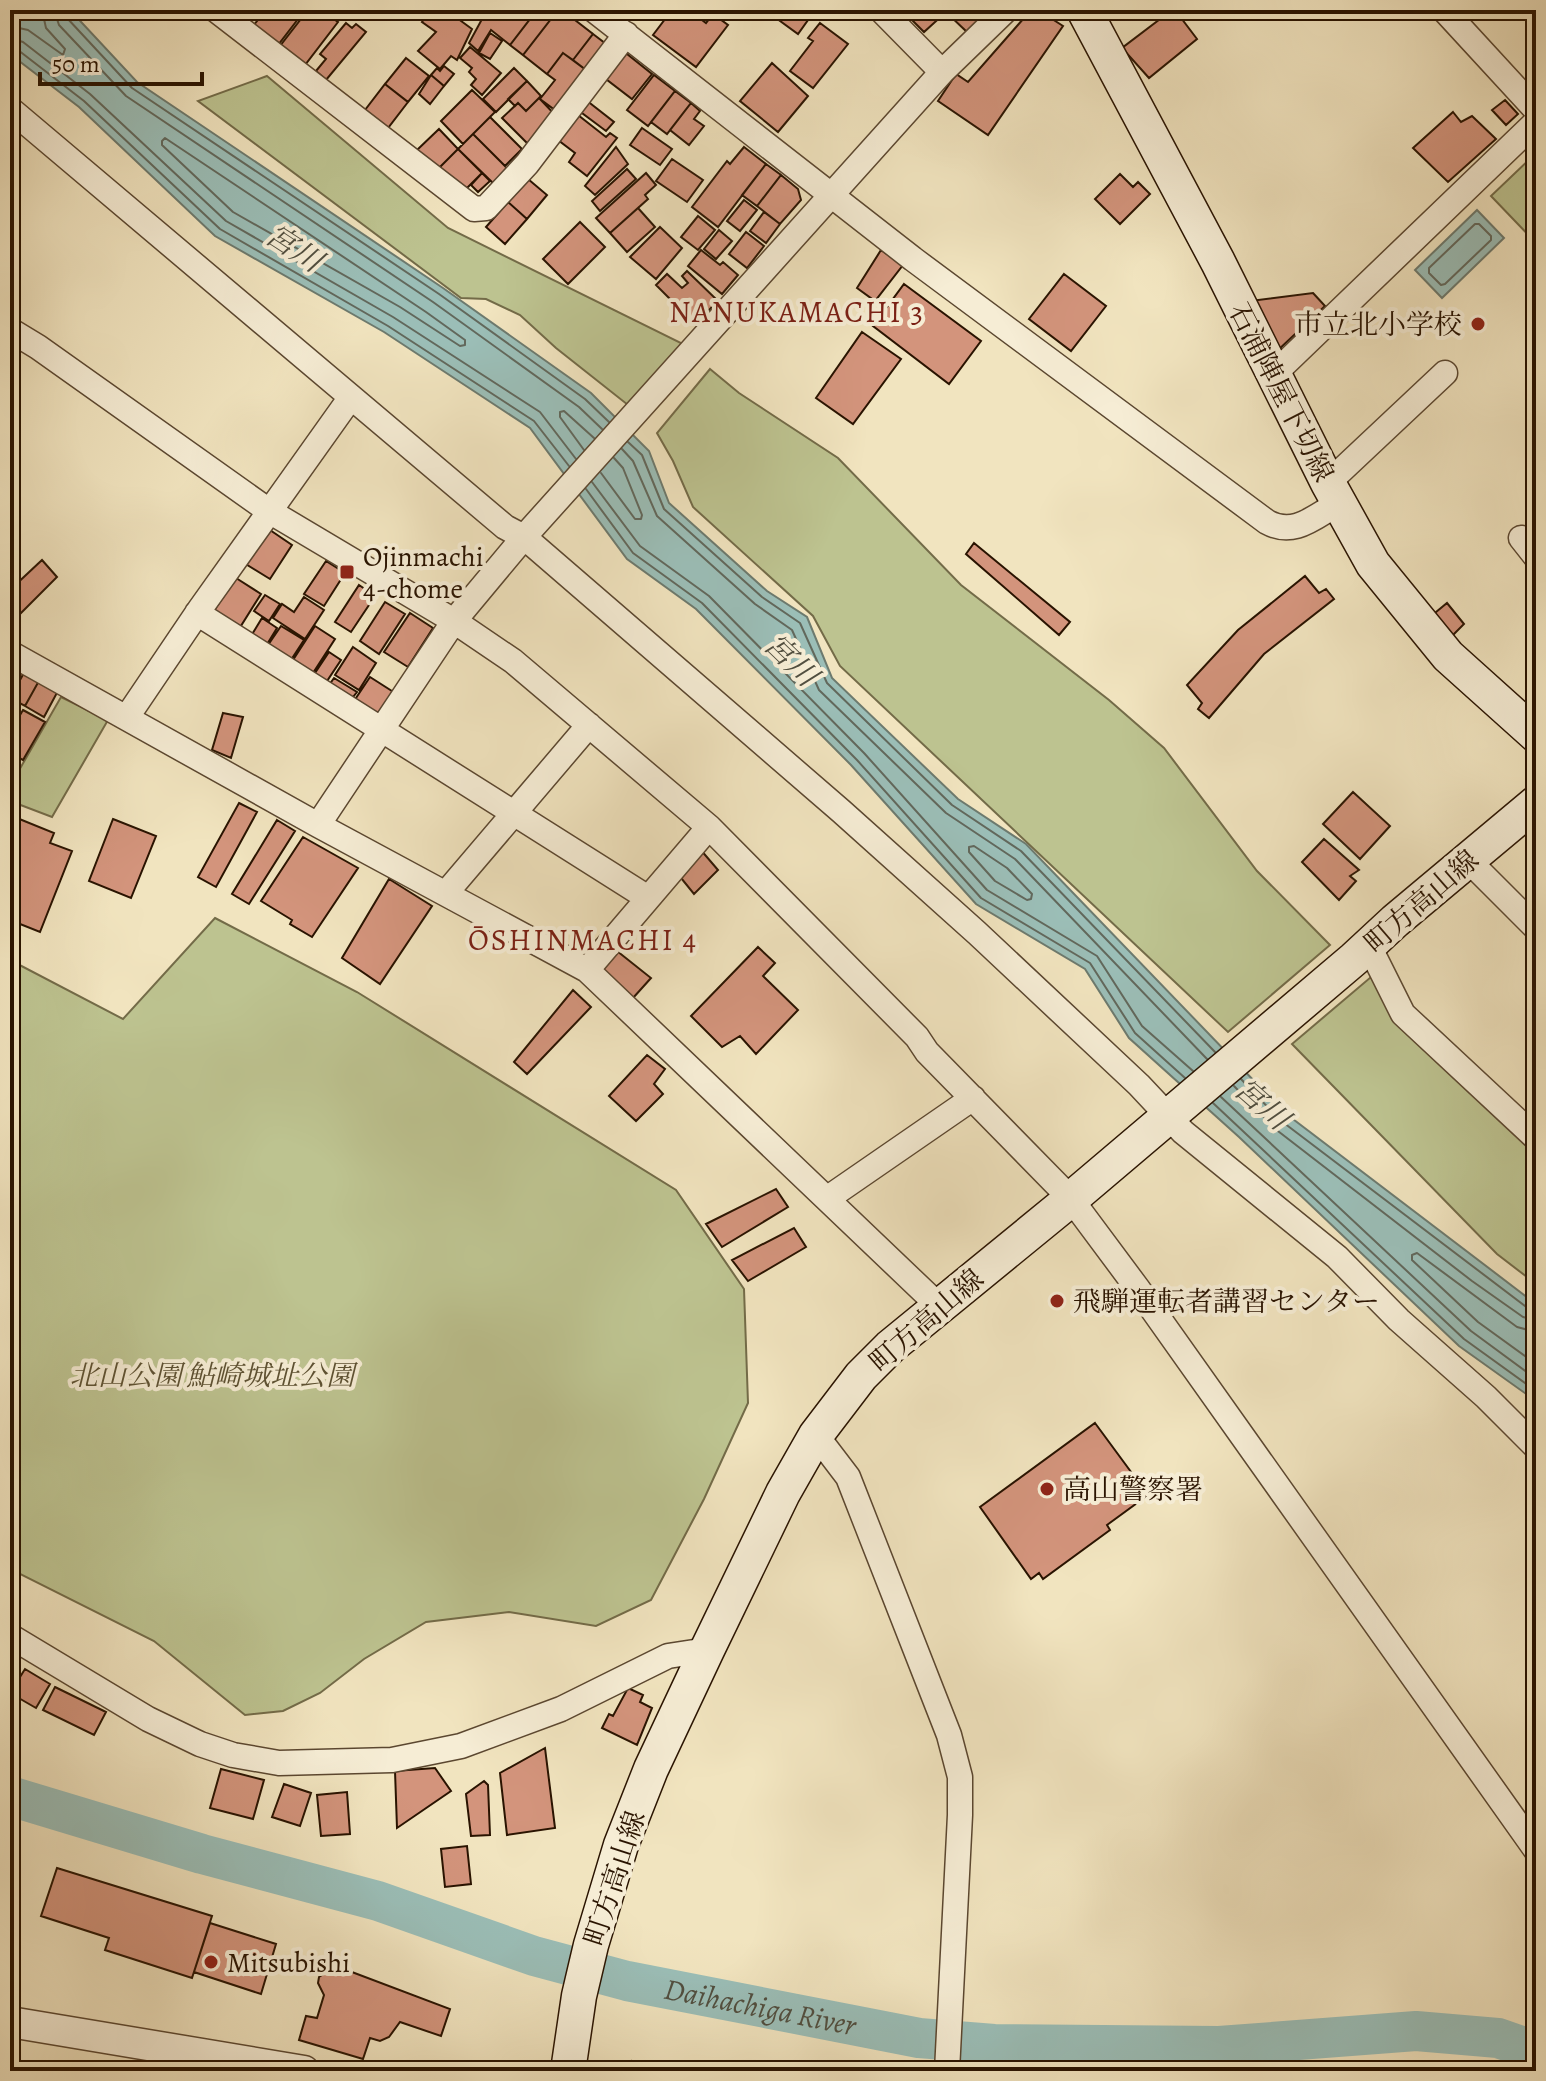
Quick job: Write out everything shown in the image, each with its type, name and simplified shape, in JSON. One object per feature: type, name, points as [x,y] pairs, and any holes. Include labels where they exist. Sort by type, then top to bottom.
[{"type":"main road","name":"石浦陣屋下切線","points":[[1084,10],[1218,262],[1333,493],[1373,564],[1448,656],[1536,735]]},
{"type":"main road","name":"町方高山線","points":[[568,2071],[573,2026],[602,1907],[621,1845],[651,1769],[783,1493],[816,1435],[861,1376],[890,1347],[1071,1199],[1536,803]]},
{"type":"street","points":[[216,10],[474,209],[486,208],[527,164],[626,34]]},
{"type":"street","points":[[594,10],[913,259],[1278,528],[1293,529],[1333,493],[1445,373]]},
{"type":"street","points":[[881,10],[942,72]]},
{"type":"street","points":[[318,825],[454,621],[529,532],[942,72],[1006,10]]},
{"type":"street","points":[[1444,10],[1536,110]]},
{"type":"street","points":[[10,109],[505,527],[529,532],[623,621],[943,903],[1170,1113],[1337,1257],[1399,1320],[1486,1397],[1536,1447]]},
{"type":"street","points":[[1273,375],[1536,122]]},
{"type":"street","points":[[10,330],[269,511],[454,621],[513,661],[709,827],[917,1037],[927,1052],[1071,1199],[1536,1850]]},
{"type":"street","points":[[127,717],[351,397]]},
{"type":"street","points":[[1521,538],[1536,557]]},
{"type":"street","points":[[197,613],[648,898]]},
{"type":"street","points":[[10,653],[318,825],[587,970],[940,1307]]},
{"type":"street","points":[[446,893],[589,725]]},
{"type":"street","points":[[587,970],[709,827]]},
{"type":"street","points":[[1468,860],[1536,928]]},
{"type":"street","points":[[1361,953],[1403,1014],[1536,1138]]},
{"type":"street","points":[[828,1198],[973,1098]]},
{"type":"street","points":[[816,1435],[848,1477],[956,1757],[960,1777],[960,1815],[947,2071]]},
{"type":"street","points":[[10,1636],[148,1719],[200,1744],[233,1755],[279,1763],[392,1760],[461,1746],[561,1709],[668,1656],[707,1650]]},
{"type":"street","points":[[10,2022],[304,2071]]},
{"type":"green space","points":[[267,76],[448,228],[683,344],[628,405],[520,315],[486,299],[461,298],[198,101]]},
{"type":"green space","points":[[1536,153],[1536,243],[1491,196]]},
{"type":"green space","points":[[710,369],[739,393],[838,458],[961,585],[1109,700],[1164,748],[1257,871],[1330,945],[1228,1032],[840,666],[813,616],[693,507],[657,433]]},
{"type":"green space","points":[[61,697],[108,720],[52,817],[10,801],[10,786]]},
{"type":"green space","name":"北山公園 鮎崎城址公園","points":[[215,918],[357,992],[676,1190],[744,1289],[748,1403],[704,1499],[651,1600],[596,1626],[509,1612],[426,1622],[364,1659],[320,1693],[283,1711],[245,1715],[154,1641],[10,1569],[10,960],[123,1019]]},
{"type":"green space","points":[[1371,977],[1536,1146],[1536,1284],[1497,1254],[1292,1044]]},
{"type":"water","name":"宮川","points":[[10,10],[70,10],[137,82],[443,288],[591,393],[649,451],[669,503],[767,591],[807,617],[832,678],[958,799],[1026,844],[1285,1113],[1536,1304],[1536,1401],[1459,1346],[1239,1137],[1129,1038],[1085,969],[976,904],[851,765],[696,609],[627,559],[530,428],[384,332],[215,236],[79,107],[10,54]]},
{"type":"water","points":[[1477,210],[1504,238],[1442,298],[1415,270]]},
{"type":"building","points":[[266,10],[305,10],[278,45],[253,26]]},
{"type":"building","points":[[308,10],[332,10],[328,15],[338,22],[305,65],[280,46]]},
{"type":"building","points":[[431,10],[446,10],[472,29],[457,60],[451,56],[440,69],[418,51],[436,32],[422,22]]},
{"type":"building","points":[[472,10],[537,10],[510,45],[491,30],[478,51],[469,43],[481,21]]},
{"type":"building","points":[[537,10],[558,10],[523,55],[510,45]]},
{"type":"building","points":[[558,10],[593,34],[573,60],[563,53],[547,74],[523,55]]},
{"type":"building","points":[[672,10],[689,10],[706,23],[713,14],[728,25],[696,67],[653,35]]},
{"type":"building","points":[[765,10],[808,10],[813,13],[798,34]]},
{"type":"building","points":[[910,10],[989,10],[967,32],[946,12],[924,32],[906,14]]},
{"type":"building","points":[[1031,10],[1038,10],[1063,26],[988,135],[938,101],[956,74],[968,82]]},
{"type":"building","points":[[1172,10],[1197,39],[1149,78],[1122,48]]},
{"type":"building","points":[[346,23],[352,28],[356,24],[366,32],[326,80],[316,71],[326,59],[320,54]]},
{"type":"building","points":[[820,23],[848,44],[813,88],[790,71],[813,41],[808,38]]},
{"type":"building","points":[[490,33],[502,41],[490,59],[479,53]]},
{"type":"building","points":[[593,34],[610,47],[590,73],[573,60]]},
{"type":"building","points":[[470,47],[501,73],[482,95],[471,85],[476,79],[469,72],[472,68],[460,58]]},
{"type":"building","points":[[622,50],[652,74],[632,99],[602,76]]},
{"type":"building","points":[[563,53],[590,73],[559,113],[540,99],[555,80],[547,74]]},
{"type":"building","points":[[406,58],[429,76],[408,102],[385,84]]},
{"type":"building","points":[[772,63],[808,96],[778,132],[740,101]]},
{"type":"building","points":[[444,66],[454,74],[444,86],[431,75]]},
{"type":"building","points":[[514,68],[527,81],[496,112],[483,99]]},
{"type":"building","points":[[431,75],[444,86],[430,104],[419,94]]},
{"type":"building","points":[[654,75],[675,91],[648,126],[627,110]]},
{"type":"building","points":[[527,81],[541,96],[526,111],[508,99]]},
{"type":"building","points":[[385,84],[408,102],[388,128],[365,110]]},
{"type":"building","points":[[472,90],[495,112],[463,144],[441,121]]},
{"type":"building","points":[[675,91],[691,103],[667,134],[651,122]]},
{"type":"building","points":[[539,98],[559,119],[531,147],[502,118],[518,103],[526,111]]},
{"type":"building","points":[[586,100],[614,122],[606,131],[578,110]]},
{"type":"building","points":[[1505,100],[1518,114],[1506,125],[1492,110]]},
{"type":"building","points":[[691,103],[700,111],[694,119],[704,126],[689,145],[670,130]]},
{"type":"building","points":[[1453,112],[1461,122],[1472,116],[1496,139],[1448,182],[1413,148]]},
{"type":"building","points":[[578,115],[606,137],[610,133],[617,138],[587,176],[569,162],[575,153],[558,140]]},
{"type":"building","points":[[490,117],[522,149],[505,166],[473,134]]},
{"type":"building","points":[[642,128],[672,149],[660,165],[630,145]]},
{"type":"building","points":[[439,129],[458,149],[437,170],[417,150]]},
{"type":"building","points":[[473,134],[510,171],[495,185],[458,149]]},
{"type":"building","points":[[616,147],[628,164],[595,195],[585,186]]},
{"type":"building","points":[[744,147],[766,164],[718,227],[692,207],[727,161],[730,164]]},
{"type":"building","points":[[458,149],[482,173],[461,194],[437,170]]},
{"type":"building","points":[[672,159],[703,180],[687,202],[656,181]]},
{"type":"building","points":[[766,164],[781,175],[757,206],[742,195]]},
{"type":"building","points":[[627,169],[636,179],[600,211],[592,201]]},
{"type":"building","points":[[482,173],[490,181],[478,192],[471,185]]},
{"type":"building","points":[[646,173],[656,185],[645,195],[648,199],[610,233],[596,218]]},
{"type":"building","points":[[1120,174],[1133,187],[1138,182],[1150,194],[1120,224],[1095,199]]},
{"type":"building","points":[[781,175],[798,189],[801,200],[780,224],[757,206]]},
{"type":"building","points":[[528,179],[547,195],[527,219],[508,202]]},
{"type":"building","points":[[744,200],[757,210],[740,231],[727,221]]},
{"type":"building","points":[[508,202],[527,219],[505,244],[486,227]]},
{"type":"building","points":[[638,208],[655,227],[627,252],[610,233]]},
{"type":"building","points":[[764,212],[780,224],[766,243],[750,231]]},
{"type":"building","points":[[698,216],[715,230],[698,250],[681,237]]},
{"type":"building","points":[[580,222],[605,247],[568,284],[543,259]]},
{"type":"building","points":[[660,227],[682,248],[656,279],[630,257]]},
{"type":"building","points":[[719,230],[732,241],[716,259],[704,249]]},
{"type":"building","points":[[746,232],[764,246],[747,268],[729,254]]},
{"type":"building","points":[[701,250],[738,275],[722,294],[688,266]]},
{"type":"building","points":[[881,250],[903,265],[875,301],[857,288]]},
{"type":"building","points":[[687,271],[718,301],[695,324],[656,285],[667,274],[682,288],[688,283],[682,276]]},
{"type":"building","points":[[1064,274],[1106,306],[1071,351],[1029,319]]},
{"type":"building","points":[[904,284],[981,341],[949,384],[873,326]]},
{"type":"building","points":[[1313,293],[1325,306],[1276,352],[1250,301]]},
{"type":"building","points":[[862,332],[901,359],[853,424],[816,398]]},
{"type":"building","points":[[267,528],[292,545],[270,579],[244,563]]},
{"type":"building","points":[[974,543],[1070,622],[1059,635],[966,554]]},
{"type":"building","points":[[42,560],[57,577],[10,624],[10,590]]},
{"type":"building","points":[[326,561],[345,573],[324,606],[304,594]]},
{"type":"building","points":[[1305,576],[1319,593],[1326,589],[1334,599],[1264,654],[1209,718],[1198,709],[1202,703],[1187,685],[1238,630]]},
{"type":"building","points":[[236,578],[261,594],[239,629],[213,612]]},
{"type":"building","points":[[359,585],[375,596],[351,632],[335,622]]},
{"type":"building","points":[[265,595],[280,604],[269,621],[254,611]]},
{"type":"building","points":[[304,597],[324,610],[305,639],[273,618],[282,604],[294,612]]},
{"type":"building","points":[[385,602],[405,614],[379,654],[360,641]]},
{"type":"building","points":[[1447,603],[1464,624],[1451,637],[1430,617]]},
{"type":"building","points":[[410,613],[433,628],[408,667],[384,652]]},
{"type":"building","points":[[262,618],[277,628],[266,646],[251,636]]},
{"type":"building","points":[[281,626],[304,640],[289,663],[266,648]]},
{"type":"building","points":[[315,626],[335,639],[313,673],[293,660]]},
{"type":"building","points":[[353,647],[376,663],[359,690],[335,675]]},
{"type":"building","points":[[329,652],[341,660],[325,684],[313,676]]},
{"type":"building","points":[[10,663],[25,671],[10,698]]},
{"type":"building","points":[[25,671],[40,679],[25,706],[10,698]]},
{"type":"building","points":[[370,677],[395,693],[377,720],[352,704]]},
{"type":"building","points":[[334,678],[357,692],[349,702],[327,688]]},
{"type":"building","points":[[40,679],[59,689],[44,717],[25,706]]},
{"type":"building","points":[[23,710],[45,722],[23,760],[10,752],[10,732]]},
{"type":"building","points":[[223,713],[243,717],[231,758],[212,750]]},
{"type":"building","points":[[1353,792],[1390,826],[1360,859],[1323,824]]},
{"type":"building","points":[[239,803],[257,812],[216,887],[198,877]]},
{"type":"building","points":[[12,816],[54,833],[50,843],[72,851],[40,932],[10,920]]},
{"type":"building","points":[[113,819],[156,836],[131,898],[89,881]]},
{"type":"building","points":[[277,820],[295,831],[249,904],[232,894]]},
{"type":"building","points":[[303,837],[358,868],[312,937],[261,901]]},
{"type":"building","points":[[1324,839],[1359,870],[1350,876],[1356,881],[1339,900],[1302,862]]},
{"type":"building","points":[[700,849],[718,870],[694,894],[677,873]]},
{"type":"building","points":[[389,879],[432,906],[380,984],[342,958]]},
{"type":"building","points":[[758,947],[775,963],[763,976],[798,1010],[756,1054],[740,1036],[722,1047],[691,1016]]},
{"type":"building","points":[[617,951],[651,978],[633,998],[601,968]]},
{"type":"building","points":[[573,990],[591,1007],[527,1074],[514,1062]]},
{"type":"building","points":[[647,1055],[665,1069],[654,1084],[663,1094],[636,1121],[609,1096]]},
{"type":"building","points":[[776,1189],[788,1207],[722,1247],[706,1224]]},
{"type":"building","points":[[794,1228],[806,1247],[748,1281],[732,1260]]},
{"type":"building","points":[[1095,1423],[1148,1495],[1107,1525],[1110,1530],[1043,1579],[1039,1573],[1031,1579],[980,1507]]},
{"type":"building","points":[[25,1669],[50,1684],[36,1708],[10,1693]]},
{"type":"building","points":[[55,1687],[106,1712],[94,1735],[43,1710]]},
{"type":"building","points":[[628,1688],[643,1695],[640,1702],[652,1708],[637,1745],[602,1728],[609,1714],[613,1716]]},
{"type":"building","points":[[545,1748],[555,1828],[507,1835],[500,1773]]},
{"type":"building","points":[[435,1768],[451,1791],[397,1828],[395,1771]]},
{"type":"building","points":[[221,1769],[264,1780],[253,1819],[210,1808]]},
{"type":"building","points":[[484,1781],[488,1785],[490,1835],[471,1836],[466,1794]]},
{"type":"building","points":[[284,1784],[311,1793],[300,1826],[272,1817]]},
{"type":"building","points":[[347,1792],[350,1834],[321,1836],[317,1795]]},
{"type":"building","points":[[467,1846],[471,1884],[445,1887],[441,1849]]},
{"type":"building","points":[[57,1868],[212,1916],[192,1978],[105,1950],[109,1938],[41,1916]]},
{"type":"building","points":[[210,1923],[276,1944],[261,1994],[194,1972]]},
{"type":"building","points":[[336,1966],[450,2009],[441,2036],[400,2022],[389,2037],[380,2041],[370,2038],[363,2059],[299,2040],[306,2016],[317,2018],[324,1995],[318,1983],[319,1977]]},
{"type":"building","points":[[632,2061],[682,2071],[630,2071]]},
{"type":"waterway","name":"Daihachiga River","points":[[10,1796],[202,1854],[378,1901],[534,1956],[627,1981],[919,2038],[994,2044],[1219,2046],[1416,2031],[1498,2038],[1536,2051]]},
{"type":"place","name":"市立北小学校","points":[[1478,324]]},
{"type":"place","name":"Ojinmachi 4-chome","points":[[347,572]]},
{"type":"place","name":"飛騨運転者講習センター","points":[[1057,1301]]},
{"type":"place","name":"高山警察署","points":[[1047,1489]]},
{"type":"place","name":"Mitsubishi","points":[[211,1962]]},
{"type":"district","name":"NANUKAMACHI 3","points":[[797,312]]},
{"type":"district","name":"ŌSHINMACHI 4","points":[[583,940]]}]
